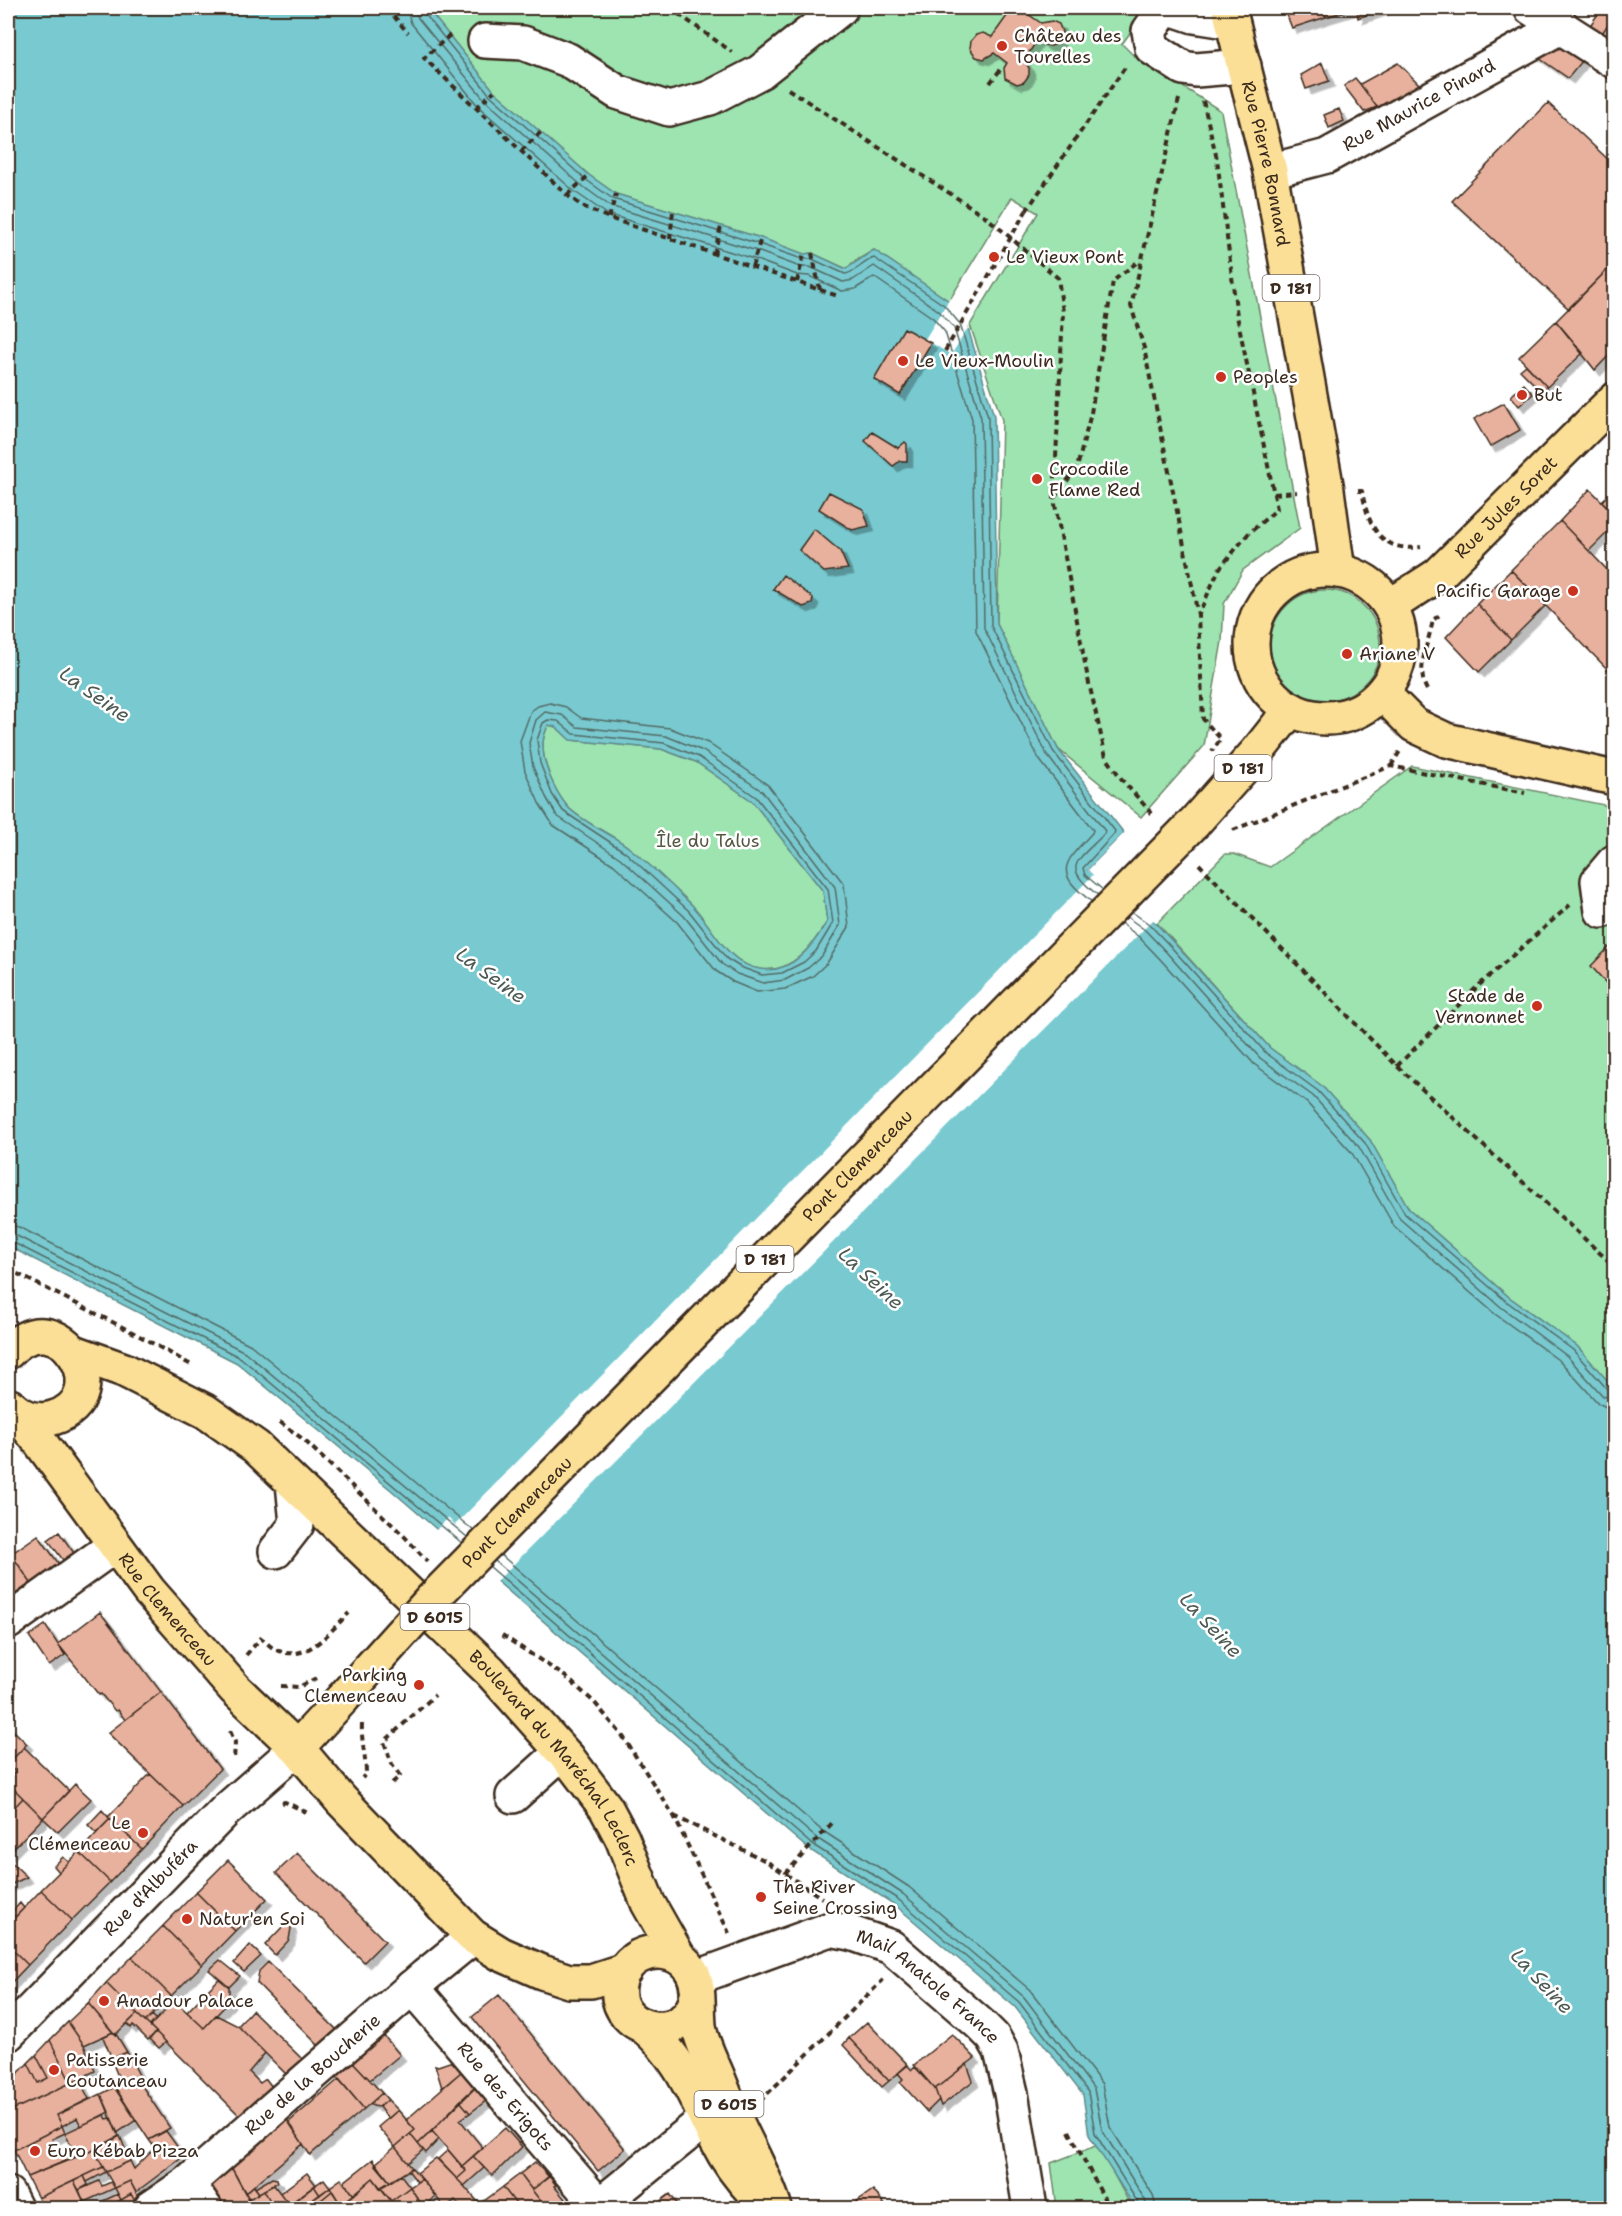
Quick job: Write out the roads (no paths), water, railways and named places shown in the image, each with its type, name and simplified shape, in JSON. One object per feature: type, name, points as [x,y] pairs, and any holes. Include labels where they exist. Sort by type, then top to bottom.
[{"type":"main road","name":"Rue Pierre Bonnard","points":[[1231,15],[1270,171],[1327,490],[1338,571]]},
{"type":"main road","name":"Rue Jules Soret","points":[[1390,606],[1438,575],[1614,400]]},
{"type":"main road","points":[[1321,570],[1338,571],[1362,579],[1382,595],[1390,606],[1399,632],[1400,647],[1395,669],[1383,694],[1362,709],[1334,717],[1304,715],[1276,699],[1265,686],[1257,670],[1252,645],[1256,619],[1263,604],[1288,580],[1304,573],[1321,570]]},
{"type":"main road","points":[[1383,694],[1414,725],[1446,740],[1614,778]]},
{"type":"main road","name":"Pont Clemenceau","points":[[297,1748],[432,1599],[1177,823],[1257,752],[1291,709]]},
{"type":"main road","points":[[8,1331],[41,1336]]},
{"type":"main road","points":[[8,1352],[25,1339],[41,1336]]},
{"type":"main road","name":"Boulevard du Maréchal Leclerc","points":[[41,1336],[57,1339],[74,1352],[124,1371],[205,1410],[238,1433],[490,1671],[568,1758],[606,1808],[622,1838],[648,1903],[690,1977]]},
{"type":"main road","points":[[52,1460],[50,1436],[83,1382],[82,1371],[74,1352]]},
{"type":"main road","name":"Boulevard du Maréchal Leclerc","points":[[9,1405],[29,1418],[45,1420],[100,1390],[141,1390],[169,1394]]},
{"type":"main road","name":"Rue Clemenceau","points":[[9,1405],[40,1442],[149,1591],[235,1689],[297,1748],[341,1800],[472,1936],[542,1972],[575,1982]]},
{"type":"main road","points":[[634,2020],[621,2002],[619,1983],[639,1949],[648,1903]]},
{"type":"main road","points":[[658,1951],[690,1977],[691,2012],[677,2024],[659,2029],[634,2020],[575,1982],[591,1981],[630,1964],[643,1954],[658,1951]]},
{"type":"main road","name":"D 6015","points":[[690,1977],[722,2122],[718,2144],[767,2208]]},
{"type":"main road","name":"D 6015","points":[[634,2020],[656,2036],[676,2060],[765,2179],[775,2208]]},
{"type":"street","points":[[485,41],[523,43],[568,60],[617,92],[669,109],[710,98],[760,72],[841,8]]},
{"type":"street","points":[[1164,8],[1149,31],[1152,48],[1183,68],[1196,70],[1244,66]]},
{"type":"street","points":[[1170,8],[1194,16],[1231,15]]},
{"type":"street","points":[[1531,8],[1614,61]]},
{"type":"street","name":"Rue Maurice Pinard","points":[[1270,171],[1327,156],[1562,26]]},
{"type":"street","points":[[276,1551],[297,1524],[293,1484]]},
{"type":"street","points":[[8,1622],[114,1546]]},
{"type":"street","name":"Rue d'Albuféra","points":[[8,2034],[225,1811],[297,1748]]},
{"type":"street","points":[[513,1796],[552,1761],[568,1758]]},
{"type":"street","name":"Mail Anatole France","points":[[690,1977],[719,1969],[830,1929],[851,1933],[891,1947],[993,2037],[1000,2051],[1015,2115],[1030,2208]]},
{"type":"street","name":"Rue de la Boucherie","points":[[151,2208],[196,2196],[412,1987],[472,1936]]},
{"type":"street","name":"Rue des Erigots","points":[[412,1987],[597,2207]]},
{"type":"street","points":[[597,2207],[722,2122]]},
{"type":"street","points":[[8,2194],[15,2208]]},
{"type":"water","name":"La Seine","points":[[8,8],[427,8],[494,91],[589,175],[616,194],[761,238],[804,254],[812,253],[846,269],[874,250],[949,301],[966,321],[994,416],[997,624],[1058,749],[1124,833],[1088,870],[1153,920],[1270,1048],[1322,1086],[1370,1140],[1409,1209],[1509,1297],[1577,1346],[1614,1388],[1614,2208],[1135,2208],[1089,2135],[1083,2095],[1015,2007],[895,1905],[807,1848],[391,1490],[237,1363],[8,1246]],"holes":[[[548,725],[556,727],[570,740],[661,749],[696,762],[752,801],[823,891],[827,922],[808,949],[792,963],[771,970],[748,966],[738,960],[692,905],[652,868],[628,847],[567,806],[550,776],[544,759],[544,738]]]},
{"type":"place","name":"Château des Tourelles","points":[[1002,46]]},
{"type":"place","name":"Le Vieux Pont","points":[[994,257]]},
{"type":"place","name":"Le Vieux-Moulin","points":[[903,361]]},
{"type":"place","name":"Peoples","points":[[1221,377]]},
{"type":"place","name":"But","points":[[1522,395]]},
{"type":"place","name":"Crocodile Flame Red","points":[[1037,479]]},
{"type":"place","name":"Pacific Garage","points":[[1573,591]]},
{"type":"place","name":"Ariane V","points":[[1347,654]]},
{"type":"place","name":"Stade de Vernonnet","points":[[1537,1006]]},
{"type":"place","name":"Parking Clemenceau","points":[[419,1685]]},
{"type":"place","name":"Le Clémenceau","points":[[143,1833]]},
{"type":"place","name":"The River Seine Crossing","points":[[761,1897]]},
{"type":"place","name":"Natur'en Soi","points":[[187,1919]]},
{"type":"place","name":"Anadour Palace","points":[[104,2001]]},
{"type":"place","name":"Patisserie Coutanceau","points":[[54,2070]]},
{"type":"place","name":"Euro Kébab Pizza","points":[[35,2151]]},
{"type":"park label","name":"Île du Talus","points":[[708,841]]}]
